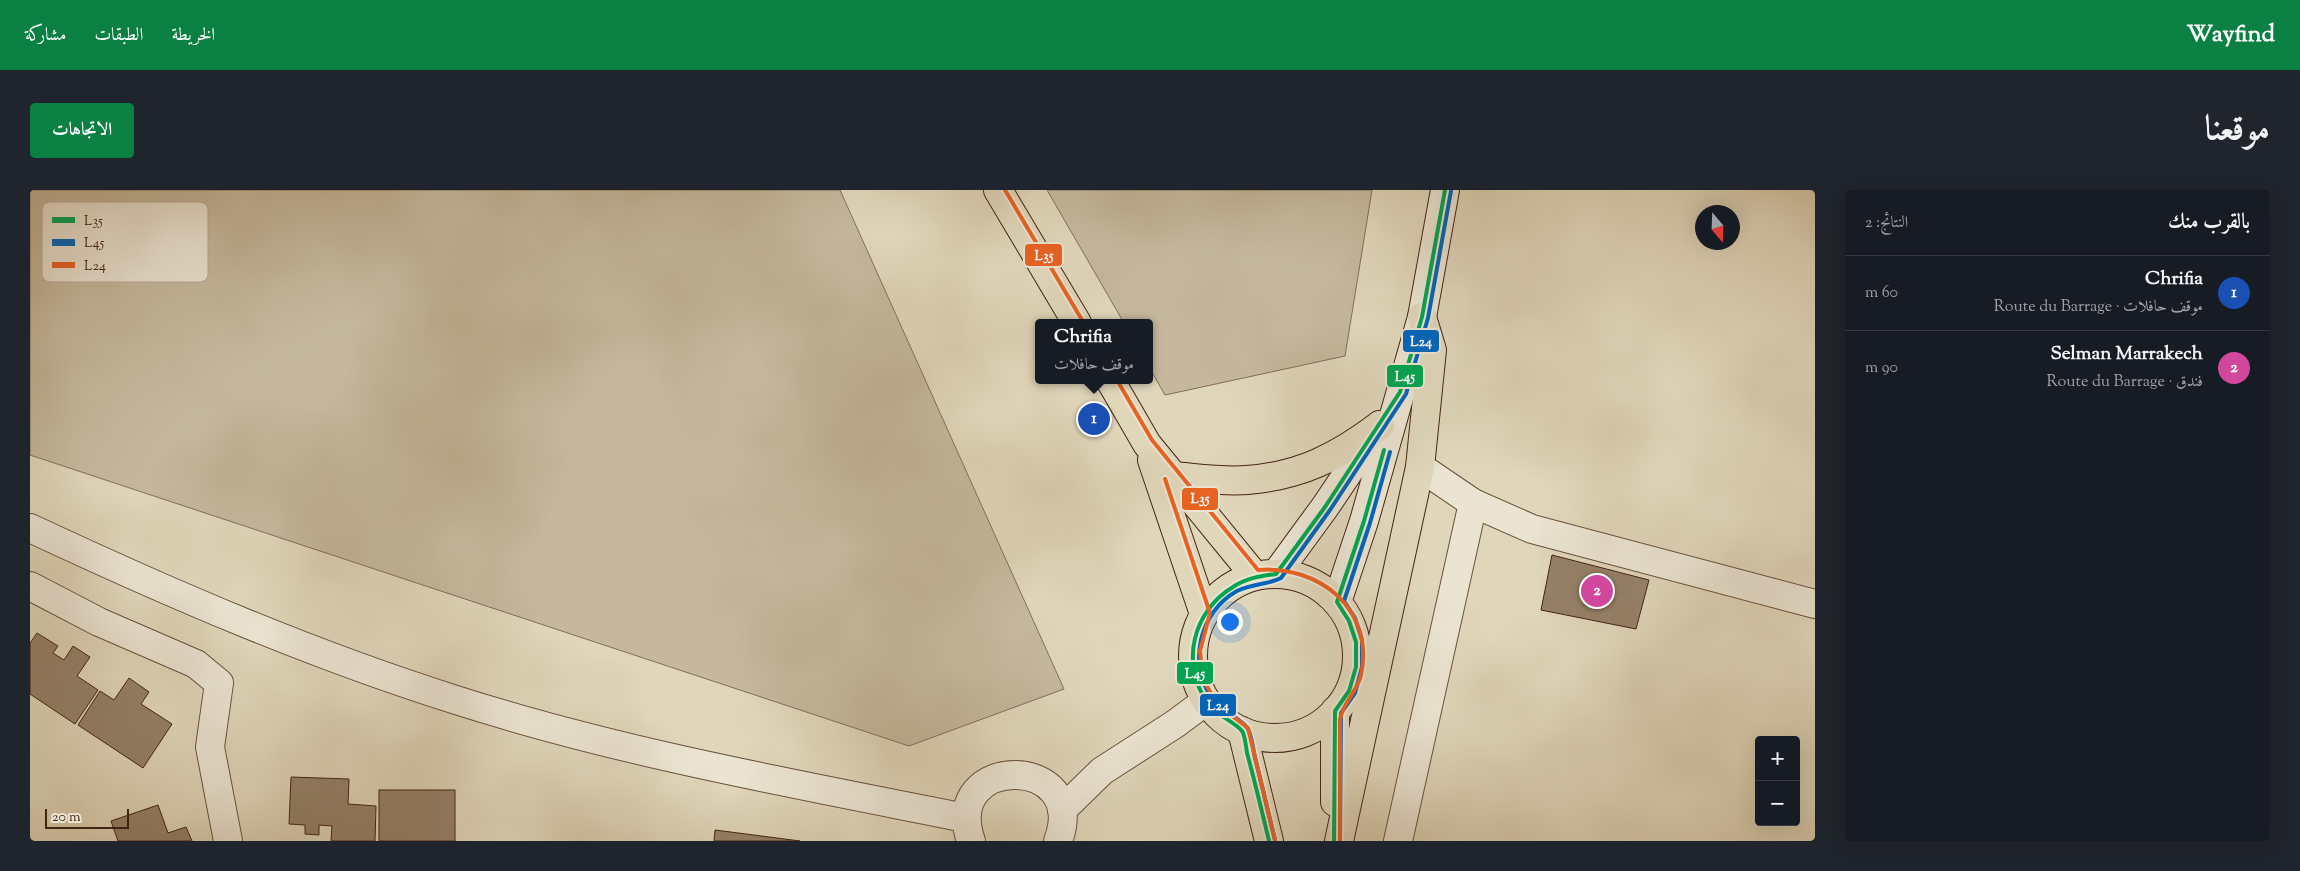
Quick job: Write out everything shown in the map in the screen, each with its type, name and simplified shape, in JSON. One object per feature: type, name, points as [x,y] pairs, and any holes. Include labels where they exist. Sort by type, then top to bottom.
[{"type":"main road","points":[[998,190],[1075,319]]},
{"type":"main road","points":[[1339,841],[1420,467],[1432,350],[1422,317]]},
{"type":"main road","points":[[1112,384],[1147,444],[1173,476],[1266,575]]},
{"type":"main road","points":[[1173,476],[1245,480],[1286,476],[1328,460],[1380,425]]},
{"type":"main road","points":[[1147,444],[1204,614]]},
{"type":"main road","points":[[1266,575],[1299,577],[1320,587],[1337,602],[1349,621],[1356,642],[1356,667],[1349,691],[1335,711],[1316,727],[1292,736],[1265,737],[1242,731],[1222,718],[1206,700],[1196,680],[1193,658],[1195,635],[1204,614],[1217,597],[1235,584],[1266,575]]},
{"type":"main road","points":[[1334,841],[1335,711]]},
{"type":"main road","points":[[1242,731],[1269,841]]},
{"type":"street","points":[[1337,602],[1364,521],[1422,317],[1446,190]]},
{"type":"street","points":[[1266,575],[1325,507],[1400,392]]},
{"type":"street","points":[[1420,467],[1473,503],[1532,528],[1815,604]]},
{"type":"street","points":[[1398,841],[1473,503]]},
{"type":"street","points":[[30,528],[154,586],[344,661],[457,700],[626,746],[804,786],[968,829],[970,803],[978,790],[990,780],[1005,774],[1020,773],[1035,777],[1048,786],[1057,797],[1062,810],[1063,825],[1058,841]]},
{"type":"street","points":[[30,586],[99,622],[196,664],[219,683],[210,747],[228,841]]},
{"type":"street","points":[[1062,810],[1102,771],[1175,724],[1206,700]]},
{"type":"street","points":[[1048,786],[1102,771]]},
{"type":"shaded area","points":[[30,190],[840,190],[1064,689],[909,746],[30,455]]},
{"type":"shaded area","points":[[1047,190],[1372,190],[1345,356],[1165,395],[1153,374],[1153,319],[1122,319]]},
{"type":"building","points":[[1552,555],[1649,580],[1636,629],[1541,610]]},
{"type":"building","points":[[37,633],[58,646],[53,653],[64,660],[73,646],[90,657],[77,676],[98,690],[75,724],[30,694],[30,643]]},
{"type":"building","points":[[129,678],[149,692],[141,704],[172,724],[143,768],[78,725],[100,691],[114,700]]},
{"type":"building","points":[[291,777],[349,779],[348,804],[376,806],[375,841],[331,841],[332,826],[319,825],[319,835],[305,834],[305,825],[289,824]]},
{"type":"building","points":[[379,790],[455,790],[455,841],[379,841]]},
{"type":"building","points":[[158,805],[168,833],[186,827],[192,841],[118,841],[111,821]]},
{"type":"building","points":[[715,830],[800,841],[714,841]]},
{"type":"transit line","name":"L35","points":[[1005,190],[1081,319]]},
{"type":"transit line","name":"L45","points":[[1269,841],[1243,733],[1239,727],[1211,707],[1199,687],[1194,671],[1195,639],[1200,624],[1208,610],[1219,597],[1243,581],[1276,574],[1325,507],[1400,392],[1422,317],[1445,190]]},
{"type":"transit line","name":"L24","points":[[1275,840],[1248,729],[1242,722],[1221,708],[1213,700],[1205,686],[1200,671],[1199,655],[1201,640],[1206,625],[1224,600],[1237,591],[1281,578],[1330,510],[1406,394],[1428,318],[1451,191]]},
{"type":"transit line","name":"L35","points":[[1119,384],[1152,440],[1258,570],[1281,570],[1302,575],[1321,584],[1338,596],[1351,611],[1359,630],[1363,651],[1361,675],[1341,714],[1340,720],[1340,841]]},
{"type":"transit line","name":"L45","points":[[1334,841],[1335,711],[1349,691],[1356,667],[1356,642],[1349,621],[1337,602],[1364,521],[1384,450]]},
{"type":"transit line","name":"L24","points":[[1340,841],[1341,713],[1355,693],[1362,667],[1362,640],[1355,618],[1344,601],[1370,523],[1390,452]]},
{"type":"transit line","name":"L35","points":[[1165,479],[1210,613],[1200,651],[1203,679],[1217,704],[1248,728],[1275,840]]},
{"type":"place","name":"Chrifia","points":[[1094,419]]},
{"type":"place","name":"Selman Marrakech","points":[[1597,591]]}]
